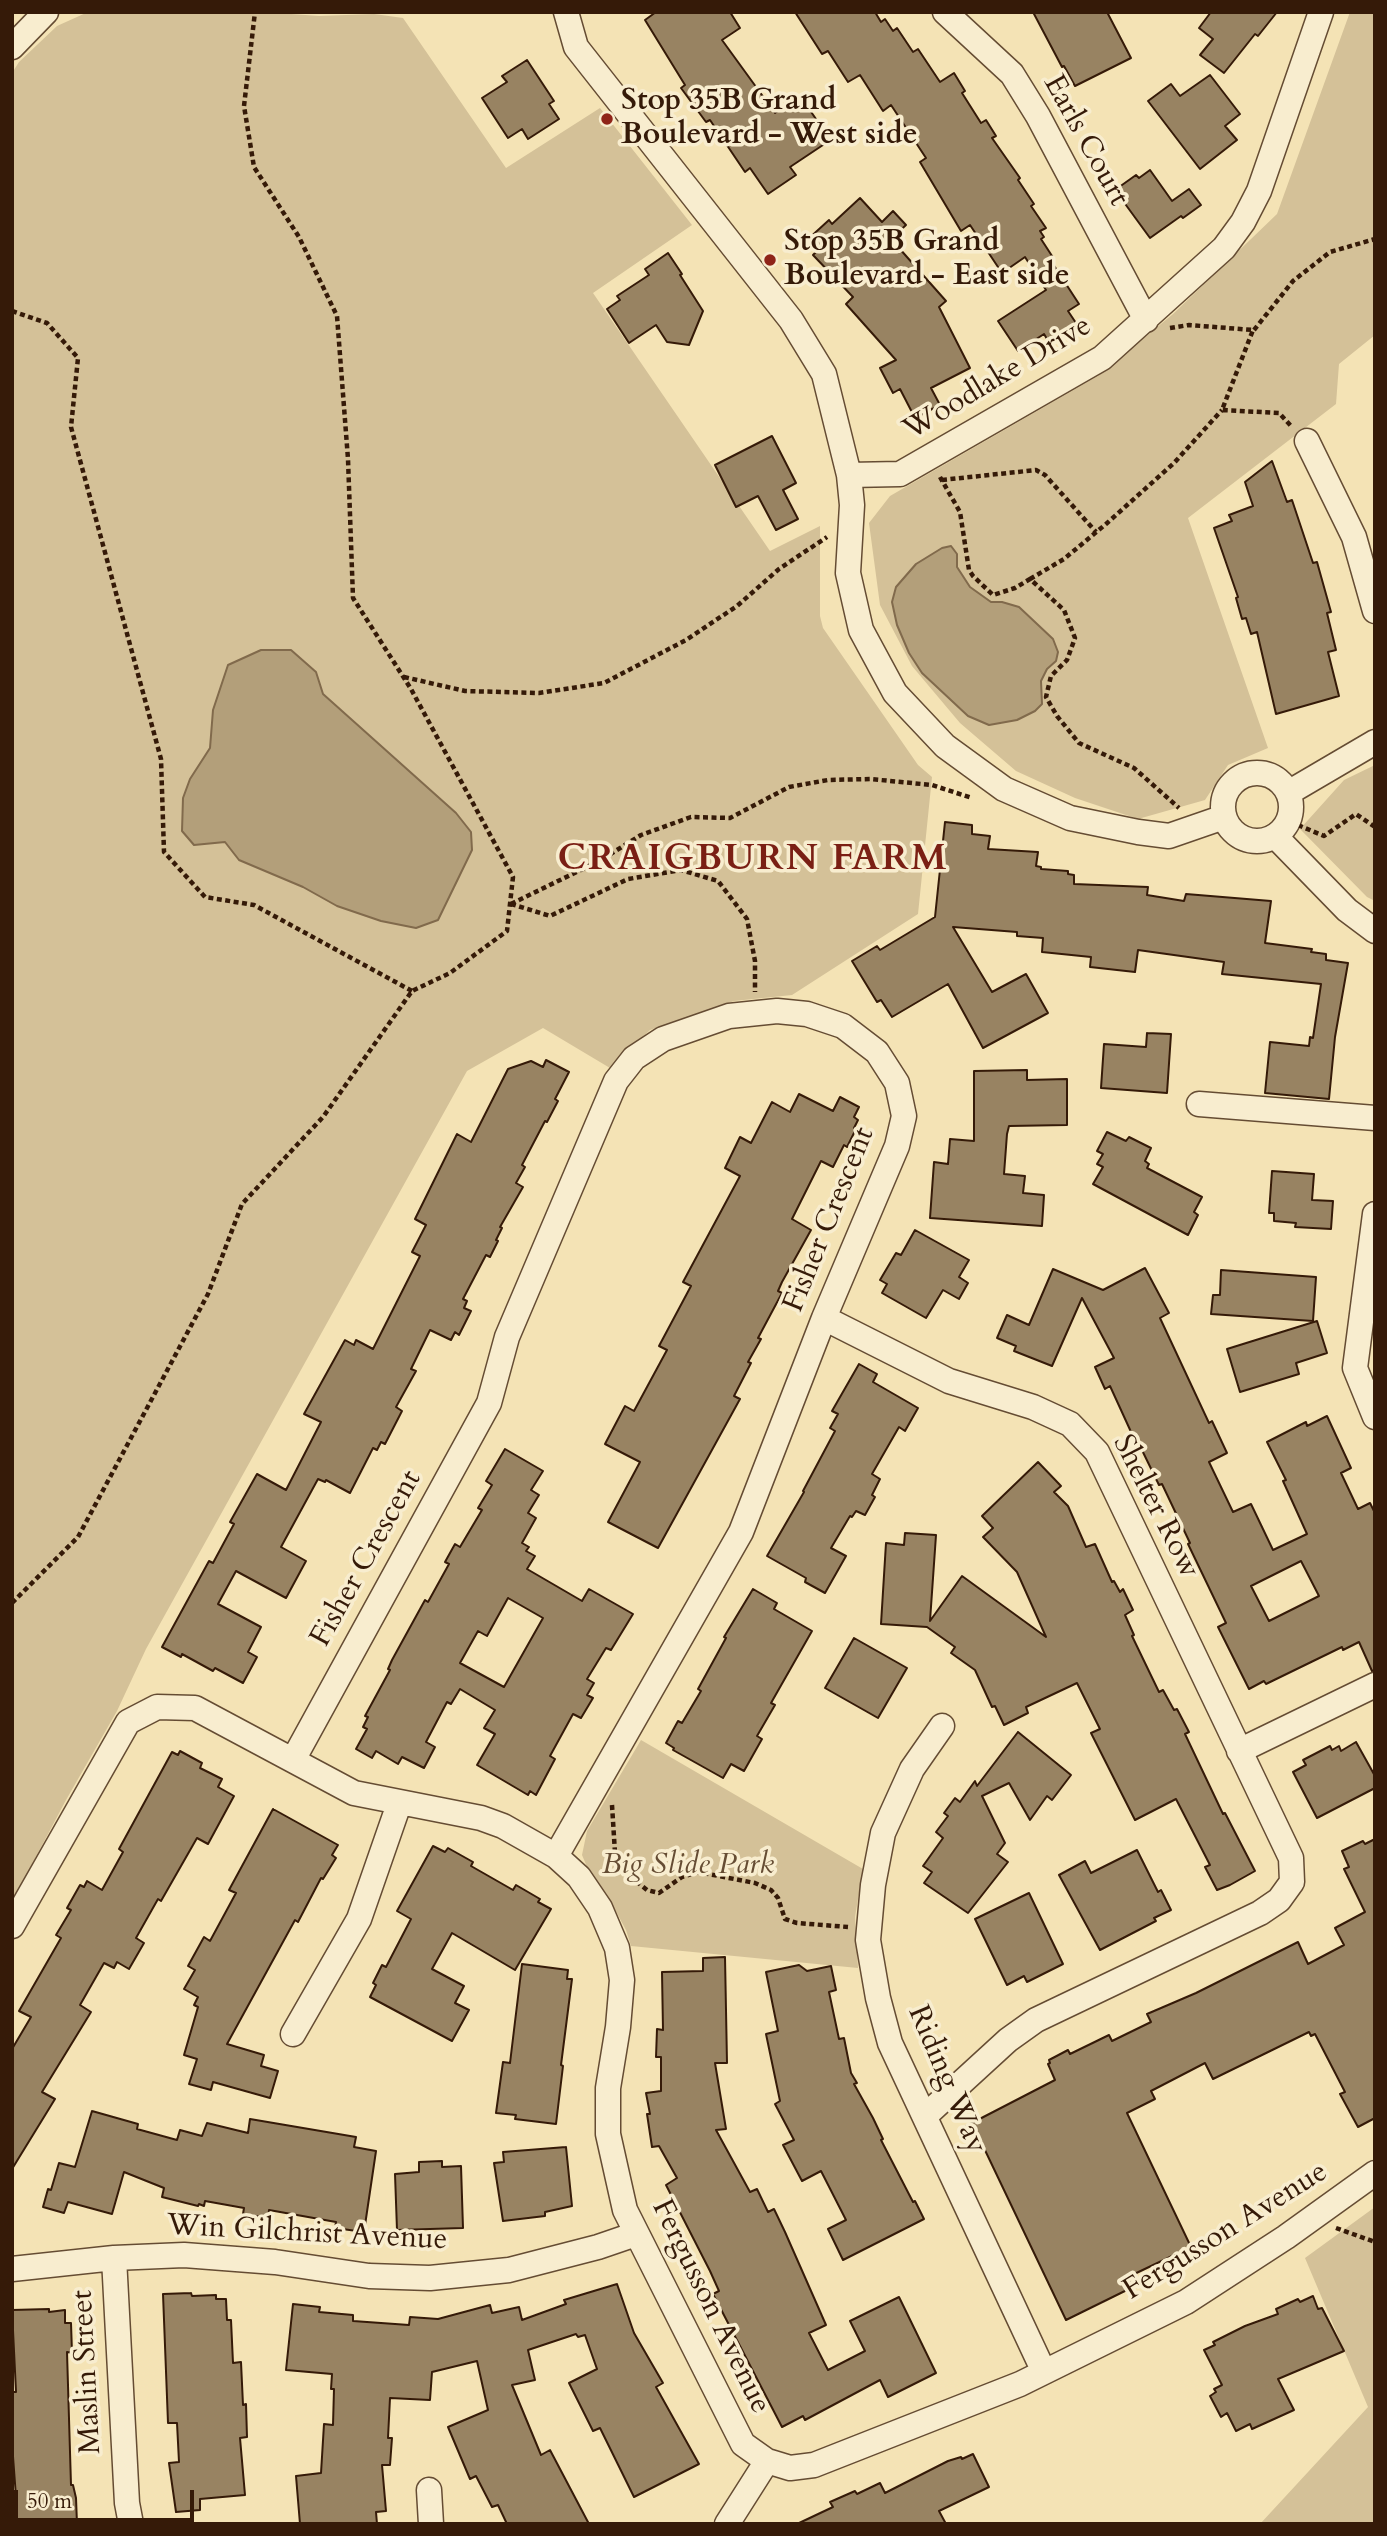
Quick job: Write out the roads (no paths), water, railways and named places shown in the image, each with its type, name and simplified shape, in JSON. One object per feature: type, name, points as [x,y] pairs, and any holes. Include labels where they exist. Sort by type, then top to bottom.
[{"type":"street","points":[[12,47],[46,12]]},
{"type":"street","points":[[566,12],[576,47],[791,320],[824,374],[849,475],[851,519],[848,573],[860,630],[895,693],[945,746],[1004,789],[1070,818],[1169,836],[1224,817]]},
{"type":"street","name":"Earls Court","points":[[945,12],[1012,74],[1038,116],[1138,326]]},
{"type":"street","name":"Woodlake Drive","points":[[849,475],[900,474],[1102,358],[1224,248],[1243,222],[1259,191],[1321,12]]},
{"type":"street","points":[[1307,441],[1354,537],[1375,611]]},
{"type":"street","points":[[1288,793],[1375,742]]},
{"type":"street","points":[[1250,773],[1273,776],[1282,783],[1291,802],[1281,828],[1265,840],[1245,839],[1236,834],[1224,817],[1224,794],[1230,784],[1250,773]]},
{"type":"street","points":[[1281,828],[1347,910],[1375,931]]},
{"type":"street","name":"Fisher Crescent","points":[[293,1760],[489,1403],[507,1337],[616,1081],[634,1058],[663,1039],[729,1016],[755,1011],[807,1014],[843,1026],[877,1052],[897,1083],[904,1116],[897,1146],[824,1318],[741,1532],[556,1856]]},
{"type":"street","points":[[1199,1104],[1375,1118]]},
{"type":"street","points":[[1375,1214],[1355,1368],[1375,1417]]},
{"type":"street","name":"Shelter Row","points":[[824,1318],[949,1381],[1032,1407],[1070,1424],[1097,1452],[1291,1858],[1292,1882],[1279,1900],[1260,1913],[1036,2020],[1008,2040],[925,2116]]},
{"type":"street","points":[[1239,1751],[1375,1685]]},
{"type":"street","name":"Fergusson Avenue","points":[[12,1926],[128,1722],[158,1706],[195,1708],[354,1793],[492,1822],[556,1856],[579,1877],[600,1908],[617,1948],[622,1980],[608,2088],[608,2134],[625,2210],[743,2444],[767,2461],[790,2468],[814,2465],[1020,2384],[1186,2302],[1286,2237],[1375,2174]]},
{"type":"street","name":"Riding Way","points":[[942,1726],[912,1769],[884,1833],[873,1885],[868,1940],[878,1998],[890,2043],[1044,2372]]},
{"type":"street","points":[[293,2034],[359,1919],[400,1804]]},
{"type":"street","name":"Win Gilchrist Avenue","points":[[12,2269],[114,2258],[184,2255],[275,2262],[369,2276],[430,2278],[509,2270],[598,2247],[636,2234]]},
{"type":"street","name":"Maslin Street","points":[[114,2258],[125,2475],[131,2524]]},
{"type":"street","points":[[727,2524],[767,2461]]},
{"type":"street","points":[[429,2490],[431,2524]]},
{"type":"place","name":"Stop 35B Grand Boulevard - West side","points":[[607,119]]},
{"type":"place","name":"Stop 35B Grand Boulevard - East side","points":[[770,260]]},
{"type":"district","name":"CRAIGBURN FARM","points":[[753,860]]},
{"type":"park label","name":"Big Slide Park","points":[[688,1866]]}]
